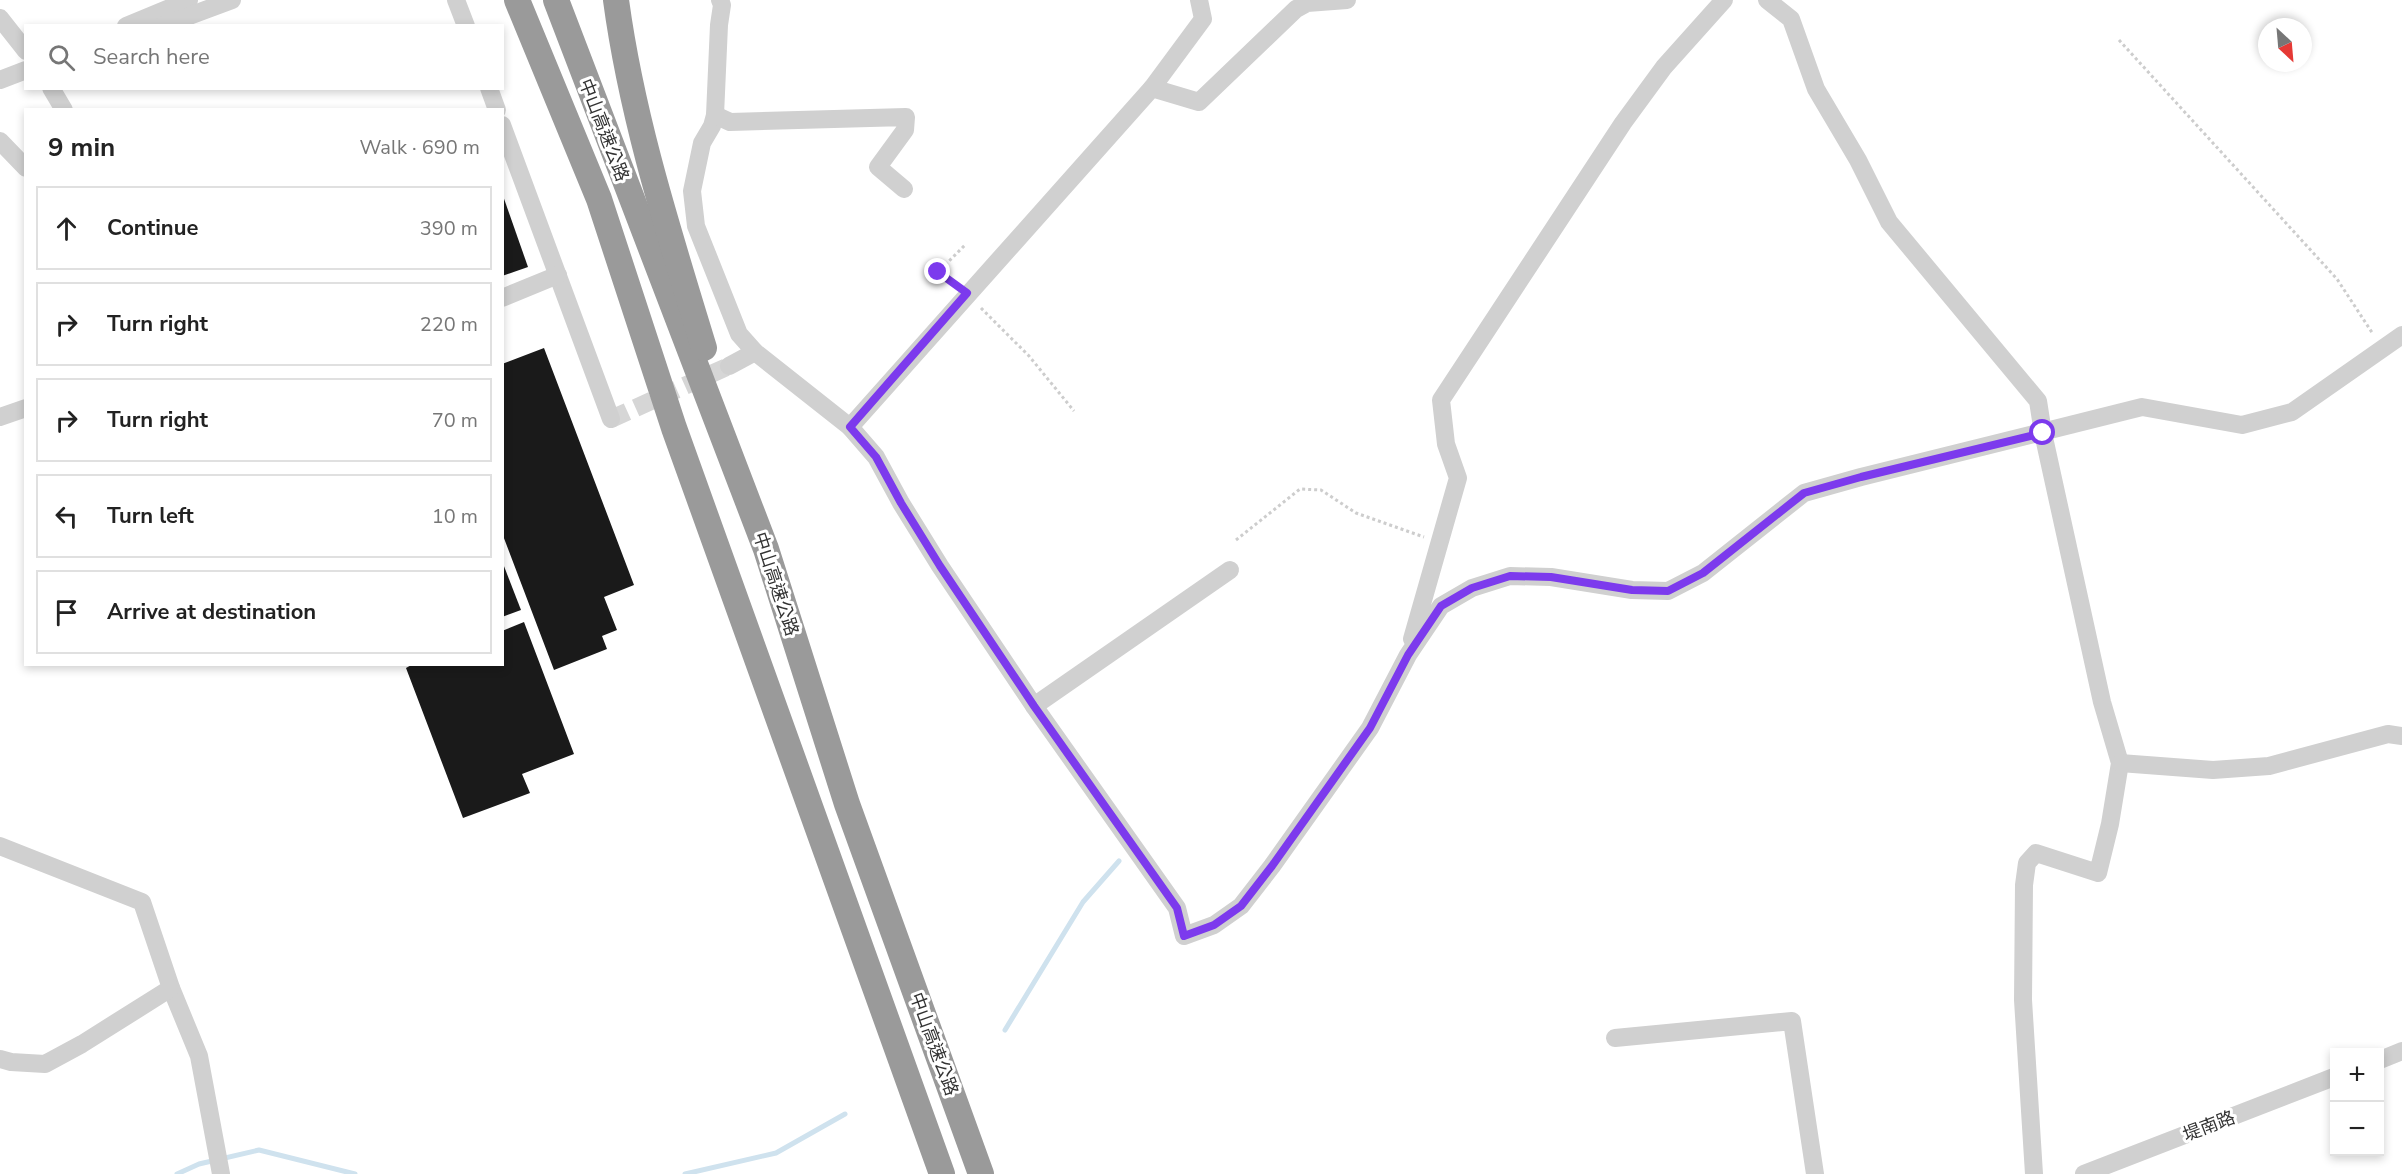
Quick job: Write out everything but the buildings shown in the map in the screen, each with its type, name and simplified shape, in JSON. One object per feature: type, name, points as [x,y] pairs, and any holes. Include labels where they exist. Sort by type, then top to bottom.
[{"type":"highway","points":[[500,0],[599,199]]},
{"type":"highway","name":"中山高速公路","points":[[518,0],[599,199],[674,428],[942,1174]]},
{"type":"highway","name":"中山高速公路","points":[[556,0],[766,549],[847,804],[981,1174]]},
{"type":"highway","points":[[616,0],[634,100],[654,184],[766,549]]},
{"type":"street","points":[[159,19],[189,0]]},
{"type":"street","points":[[135,24],[232,0]]},
{"type":"street","points":[[456,0],[465,24]]},
{"type":"street","points":[[720,0],[722,5],[718,25],[715,115],[712,126],[702,143],[692,191],[696,226],[739,334],[755,352],[850,427],[876,457],[901,503],[935,557],[1034,706],[1177,908],[1184,936],[1214,925],[1241,906],[1370,728],[1408,655],[1441,606],[1472,588],[1510,576],[1551,577],[1632,590],[1668,591],[1703,573],[1804,493],[2142,407],[2242,425],[2292,412],[2402,335]]},
{"type":"street","points":[[850,427],[1152,88],[1203,19],[1199,0]]},
{"type":"street","points":[[1152,88],[1198,102],[1296,9],[1307,3],[1347,0]]},
{"type":"street","points":[[1408,655],[1458,478],[1446,444],[1441,400],[1623,123],[1664,67],[1724,0]]},
{"type":"street","points":[[1767,0],[1791,19],[1816,89],[1858,160],[1889,222],[2038,401],[2102,702],[2120,763],[2110,824],[2098,873],[2036,853],[2027,863],[2024,885],[2023,1000],[2034,1174]]},
{"type":"street","points":[[0,18],[24,48]]},
{"type":"street","points":[[0,80],[24,71]]},
{"type":"street","points":[[52,90],[63,108]]},
{"type":"street","points":[[490,90],[496,108]]},
{"type":"street","points":[[715,115],[730,122],[906,117],[905,130],[878,167],[904,189]]},
{"type":"street","points":[[504,130],[611,419]]},
{"type":"street","points":[[0,141],[24,166]]},
{"type":"street","points":[[504,297],[558,275]]},
{"type":"street","points":[[729,366],[755,352]]},
{"type":"street","points":[[0,417],[24,409]]},
{"type":"street","points":[[1034,706],[1230,570]]},
{"type":"street","points":[[2120,763],[2213,771],[2269,766],[2388,734],[2402,736]]},
{"type":"street","points":[[0,846],[141,902],[171,988],[199,1056],[221,1174]]},
{"type":"street","points":[[0,1059],[45,1064],[82,1044],[171,988]]},
{"type":"street","points":[[1615,1038],[1792,1021],[1815,1174]]},
{"type":"street","points":[[2384,1058],[2402,1051]]},
{"type":"street","name":"堤南路","points":[[2084,1174],[2330,1079]]},
{"type":"path","points":[[2119,40],[2337,279],[2382,348]]},
{"type":"path","points":[[965,245],[938,272],[967,293],[1029,356],[1074,411]]},
{"type":"path","points":[[1236,540],[1300,489],[1321,490],[1356,513],[1440,542]]},
{"type":"waterway","points":[[1005,1030],[1083,902],[1119,861]]},
{"type":"waterway","points":[[685,1174],[776,1153],[845,1114]]},
{"type":"waterway","points":[[177,1174],[199,1164],[259,1150],[355,1174]]},
{"type":"tunnel","points":[[611,419],[729,366]]},
{"type":"route","points":[[938,272],[967,293],[850,427],[876,457],[940,566],[1034,706],[1177,908],[1184,936],[1214,925],[1241,906],[1370,728],[1408,655],[1441,606],[1472,588],[1510,576],[1551,577],[1632,590],[1668,591],[1703,573],[1804,493],[2043,433]]}]
